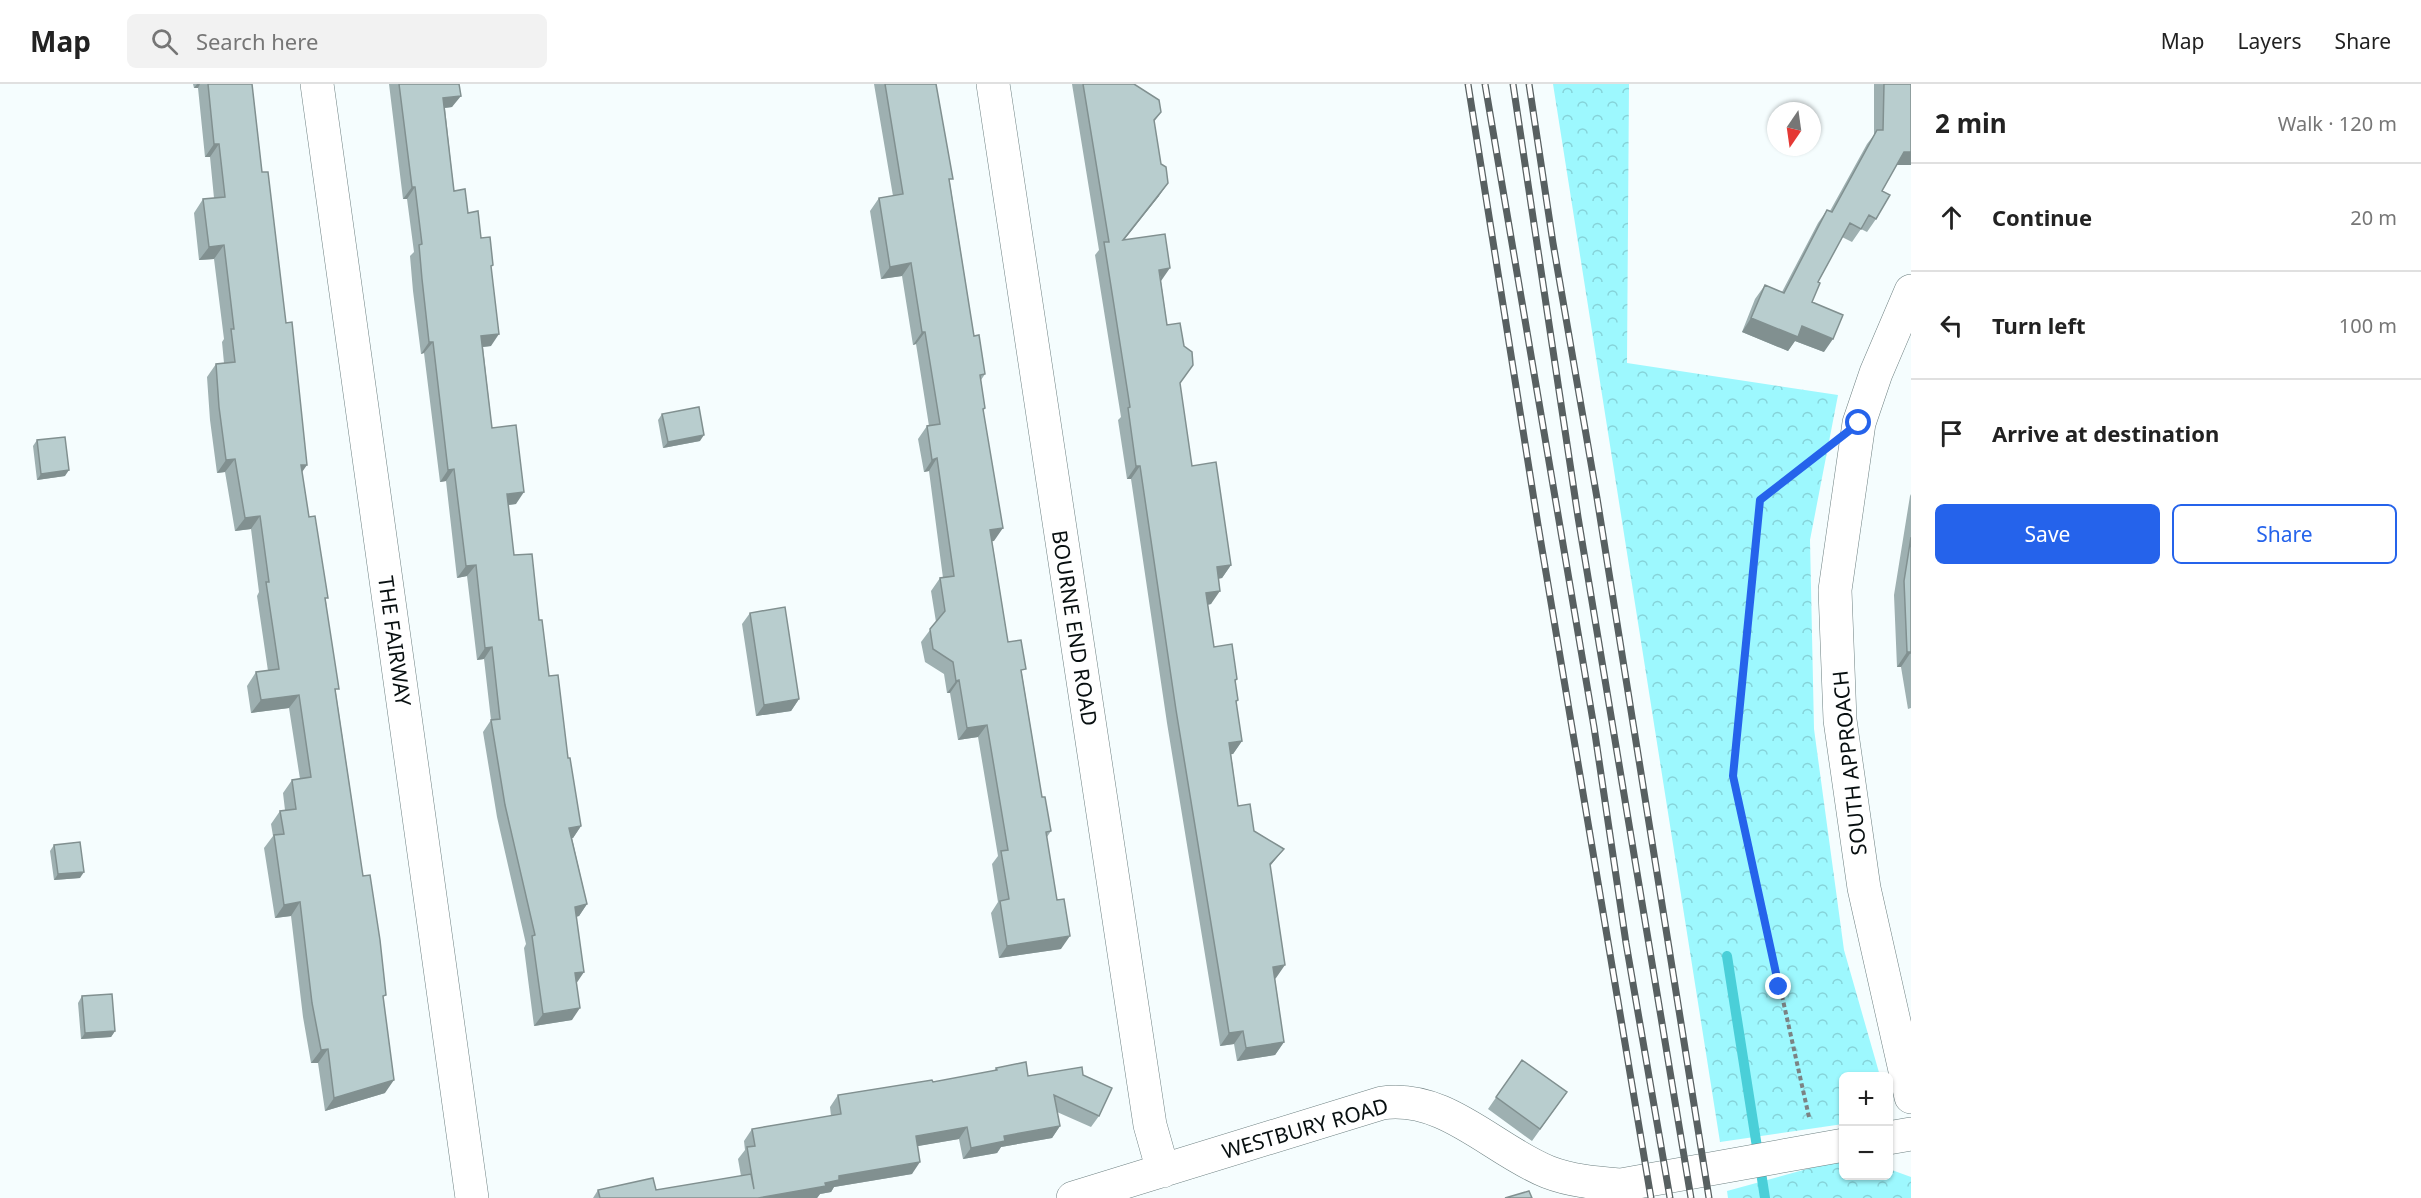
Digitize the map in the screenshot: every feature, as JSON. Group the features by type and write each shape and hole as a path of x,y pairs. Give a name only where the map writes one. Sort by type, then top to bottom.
{"street":[{"name":"THE FAIRWAY","path":"317,84 472,1198"},
{"name":"BOURNE END ROAD","path":"993,84 1150,1125 1163,1171"},
{"name":"SOUTH APPROACH","path":"1911,291 1876,373 1859,423 1835,590 1840,720 1864,888 1911,1097"},
{"name":"WESTBURY ROAD","path":"1073,1198 1382,1103 1401,1100 1423,1104 1443,1112 1548,1172 1577,1179 1621,1185 1830,1148"},
{"path":"1893,1137 1911,1134"}],"path":[{"path":"1830,1148 1733,776 1760,500 1859,423"}],"green space":[{"path":"1553,84 1629,84 1627,363 1838,395 1810,540 1814,729 1844,950 1879,1072 1839,1072 1839,1125 1720,1142"},
{"path":"1839,1160 1839,1180 1893,1180 1893,1170 1911,1177 1911,1198 1728,1198 1727,1191"}],"building":[{"path":"208,84 252,84 262,172 268,172 286,323 292,322 307,465 301,465 309,517 315,516 328,598 325,598 339,689 335,689 363,876 370,875 380,940 386,995 383,996 394,1080 334,1098 328,1049 321,1050 312,1003 300,902 284,905 274,835 284,834 280,811 296,809 292,780 311,777 299,695 261,700 256,672 279,669 266,582 269,582 260,516 245,518 235,459 226,460 219,407 216,364 235,362 231,329 234,329 224,245 209,247 203,199 225,197 219,144 214,144"},
{"path":"399,84 459,84 461,96 443,98 454,191 465,189 468,213 478,211 481,238 490,237 499,334 481,336 492,428 516,425 524,492 507,494 514,555 532,554 539,620 542,620 549,676 558,675 568,758 570,758 581,826 569,828 587,904 575,907 584,972 575,973 580,1008 543,1014 532,936 535,935 505,805 491,720 500,719 492,647 485,648 476,565 466,566 454,469 448,470 433,342 429,342 419,245 422,244 415,187 412,187"},
{"path":"885,84 936,84 953,179 949,179 974,336 979,335 985,374 980,375 985,408 983,409 1003,528 990,530 1008,642 1021,640 1026,669 1021,670 1042,797 1045,797 1051,831 1046,832 1057,900 1064,899 1070,936 1007,946 1000,901 1009,899 1001,851 1008,850 987,725 967,728 959,680 956,681 953,662 933,649 930,629 945,611 940,578 954,576 937,458 932,460 927,426 940,424 925,332 922,332 911,263 890,267 879,198 903,194"},
{"path":"1083,84 1134,84 1159,100 1161,112 1154,120 1161,164 1166,167 1168,183 1123,240 1165,234 1170,268 1159,270 1167,325 1180,323 1184,346 1192,352 1193,365 1180,383 1192,466 1216,462 1231,565 1217,567 1220,591 1206,593 1214,647 1232,644 1237,679 1235,680 1238,700 1236,701 1242,741 1229,743 1238,806 1250,804 1254,831 1284,849 1270,864 1285,965 1273,967 1284,1042 1246,1048 1243,1031 1229,1033 1176,710 1140,466 1136,466 1128,408 1130,407 1104,242 1109,242"},
{"path":"1884,84 1911,84 1911,152 1904,152 1882,191 1890,195 1876,219 1869,215 1861,229 1850,223 1818,282 1820,283 1812,302 1843,315 1833,339 1802,326 1798,337 1751,318 1765,285 1784,293 1827,210 1832,212 1877,130 1883,130"},
{"path":"699,407 704,435 668,442 662,414"},
{"path":"65,437 69,470 41,474 37,440"},
{"path":"1911,537 1911,652 1907,652 1904,581"},
{"path":"785,607 799,699 764,705 750,613"},
{"path":"80,842 84,872 58,874 54,845"},
{"path":"112,994 115,1031 85,1033 82,996"},
{"path":"1522,1060 1567,1092 1540,1129 1496,1097"},
{"path":"1026,1062 1028,1076 1082,1067 1083,1075 1112,1088 1099,1116 1054,1095 1060,1126 1004,1136 1005,1141 971,1148 967,1127 916,1136 920,1162 839,1176 839,1180 825,1183 826,1186 758,1198 600,1198 598,1190 653,1178 656,1190 751,1174 754,1189 747,1147 755,1146 752,1129 841,1114 838,1095 932,1080 933,1082"},
{"path":"1529,1191 1532,1198 1505,1198"}],"waterway":[{"path":"1727,956 1765,1198"}],"railway":[{"path":"1468,84 1538,525 1651,1198"},
{"path":"1485,84 1594,727 1626,943 1670,1198"},
{"path":"1513,84 1578,517 1691,1198"},
{"path":"1529,84 1709,1198"}],"route":[{"path":"1779,987 1733,776 1760,500 1859,423"}]}
